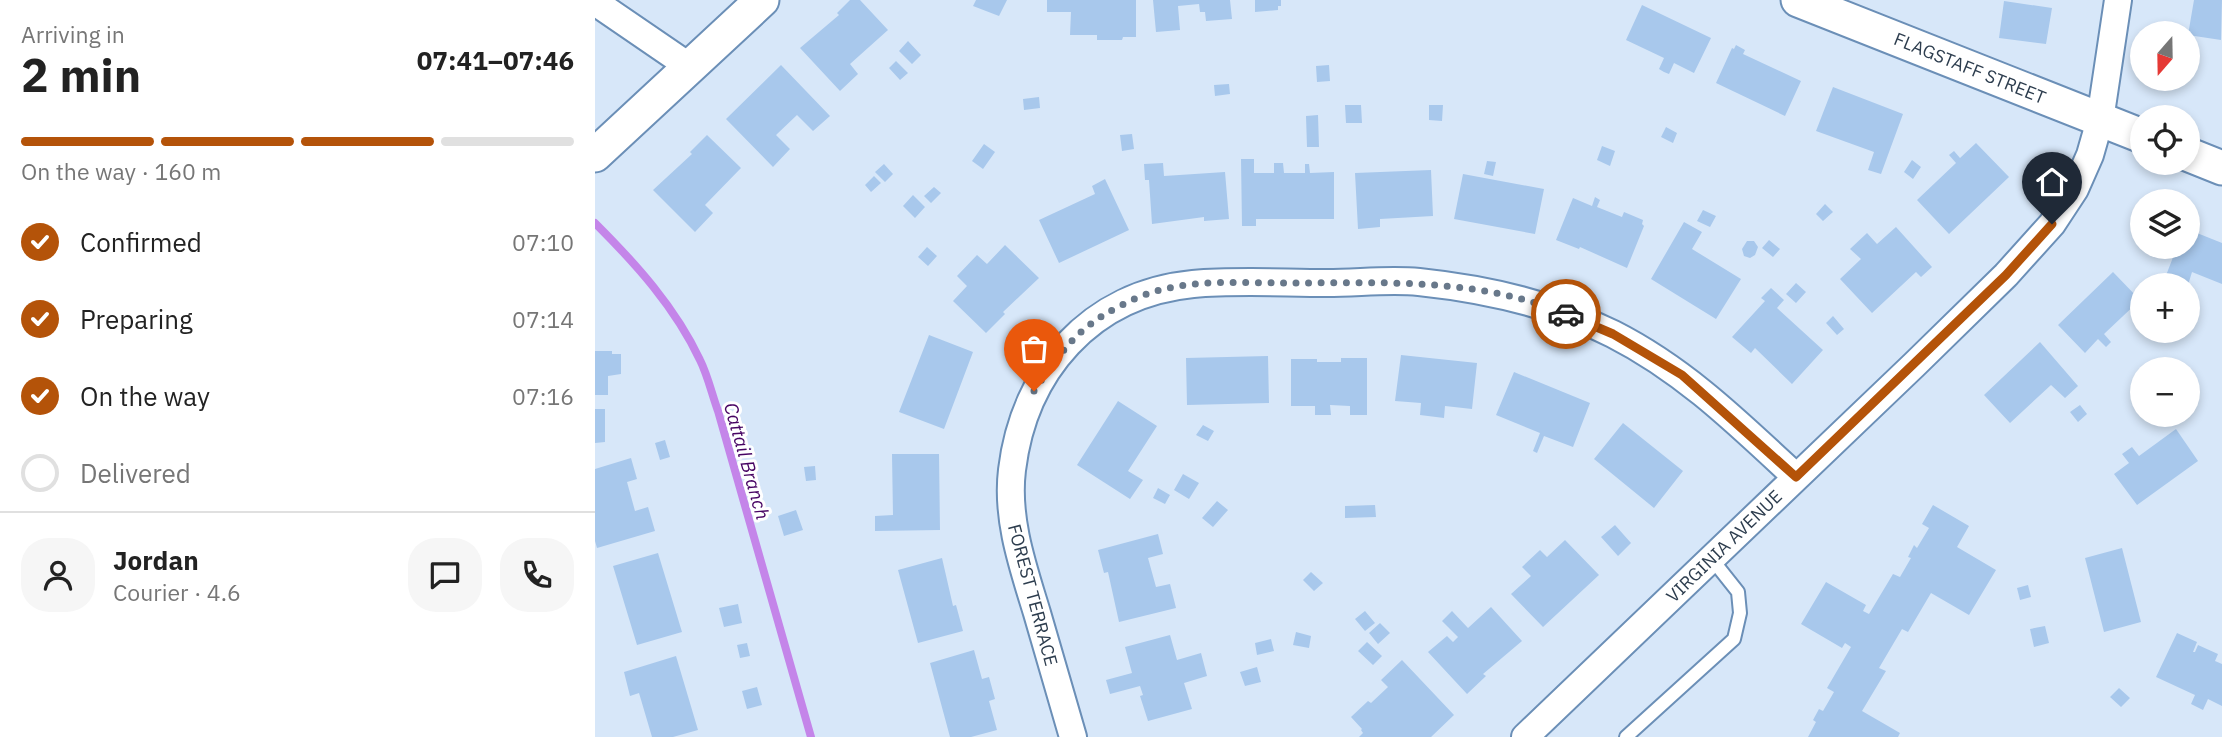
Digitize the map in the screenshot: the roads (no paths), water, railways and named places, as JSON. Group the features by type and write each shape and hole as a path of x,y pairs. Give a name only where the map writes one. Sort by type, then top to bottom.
{"street":[{"path":"595,155 762,0"},
{"name":"FLAGSTAFF STREET","path":"1798,0 2130,131"},
{"name":"VIRGINIA AVENUE","path":"1533,734 1711,558 2006,275 2052,224 2091,155 2100,120 2118,0"},
{"path":"595,2 690,67"},
{"path":"2200,159 2222,168"},
{"name":"FOREST TERRACE","path":"1073,737 1011,515 1012,471 1019,434 1034,391 1058,355 1077,333 1107,313 1142,296 1191,284 1416,282 1484,291 1550,307 1613,334 1682,375 1796,477"}],"lane":[{"path":"1626,737 1734,639 1740,613 1738,592 1711,558"}],"waterway":[{"name":"Cattail Branch","path":"595,223 640,270 667,304 703,366 811,737"}]}
